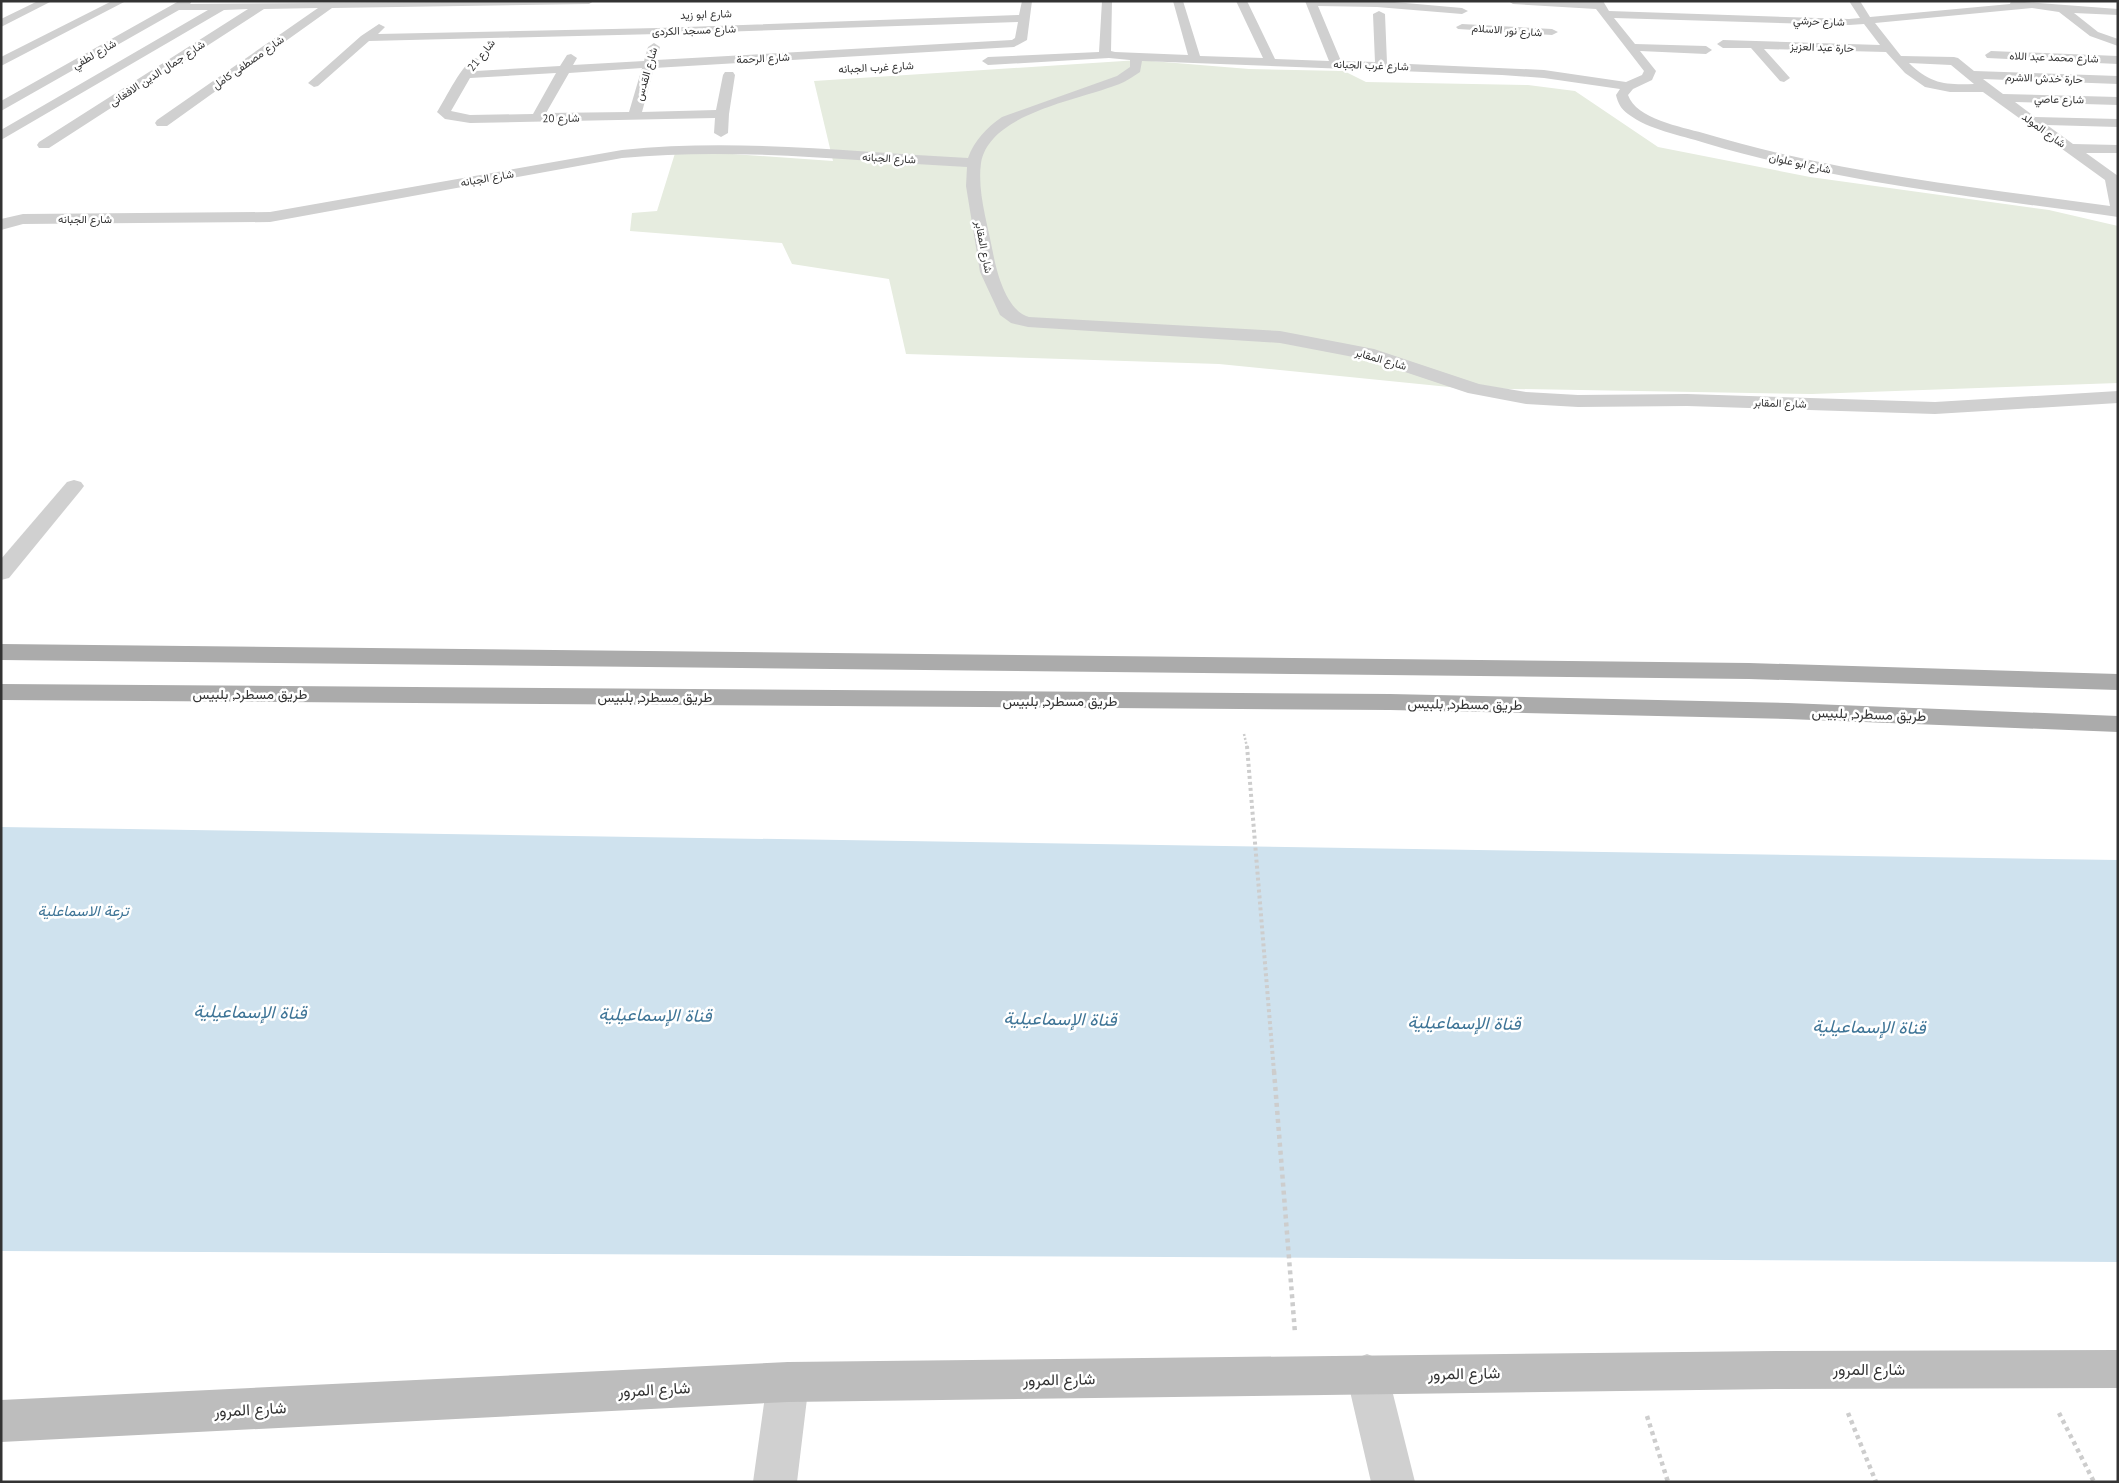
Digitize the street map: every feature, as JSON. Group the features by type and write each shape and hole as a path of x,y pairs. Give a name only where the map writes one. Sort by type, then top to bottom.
{"main road":[{"path":"1,652 1749,670 2118,682"},
{"name":"طريق مسطرد, بلبيس","path":"1,692 1400,703 1788,711 2118,724"},
{"name":"شارع المرور","path":"2,1423 788,1382 1633,1371 2118,1369"}],"street":[{"path":"1,14 46,1"},
{"path":"1,24 46,1"},
{"path":"1,62 121,1"},
{"path":"1107,1 1105,53 1111,56"},
{"path":"1178,1 1195,60"},
{"path":"1241,1 1271,63"},
{"name":"شارع حرشي","path":"1513,1 1770,20 1869,22 1906,16 2032,5"},
{"path":"1854,1 1894,54 1930,84 1948,87 1986,88"},
{"path":"2004,1 2062,9 2118,12"},
{"path":"1336,64 1310,2 1463,6"},
{"path":"314,83 408,3"},
{"path":"181,4 408,3 595,7 565,70 537,118"},
{"name":"شارع لطفي","path":"1,107 181,4"},
{"path":"1,136 226,4"},
{"name":"شارع جمال الدين الافغانى","path":"44,145 265,4"},
{"name":"شارع مصطفى كامل","path":"162,123 332,4"},
{"name":"شارع الرحمة","path":"466,75 649,64 830,39 1014,43 1021,40 1024,4"},
{"path":"1937,5 1984,9"},
{"path":"970,6 974,20"},
{"name":"شارع نور الاسلام","path":"1463,6 1462,31 1552,32"},
{"path":"1601,7 1650,71 1648,77 1628,86"},
{"path":"1759,7 1770,20"},
{"path":"884,9 885,23"},
{"path":"2062,9 2094,34 2118,43"},
{"path":"1379,14 1381,65"},
{"name":"شارع مسجد الكردى","path":"365,38 658,31 830,39 885,23 1023,18"},
{"path":"945,21 952,35"},
{"path":"2079,21 2118,24"},
{"name":"شارع القدس","path":"634,116 649,80 649,64 658,31"},
{"path":"1515,43 1514,36 1522,36 1521,31"},
{"name":"شارع 21","path":"466,75 497,35"},
{"path":"1756,43 1784,78"},
{"name":"حارة عبد العزيز","path":"1723,44 1756,43 1894,54 1954,61"},
{"path":"1631,47 1706,50"},
{"name":"شارع محمد عبد اللاه","path":"1991,55 2118,60"},
{"name":"شارع غرب الجبانه","path":"976,62 1111,56 1271,63 1460,65 1628,86"},
{"name":"شارع المقابر","path":"1135,57 1136,68 1121,80 1025,112 994,129 985,138 974,163 973,186 988,272 1006,311 1017,319 1028,322 1280,337 1374,355 1475,389 1526,398 1578,401 1687,400 1935,408 2118,397"},
{"path":"2103,59 2118,68"},
{"name":"شارع المولد","path":"1954,61 1986,88 2069,148 2115,178 2115,196 2118,207"},
{"name":"شارع 20","path":"466,75 444,112 450,116 470,119 722,114"},
{"path":"721,149 722,114 729,75"},
{"name":"حارة خدش الاشرم","path":"1971,75 2118,80"},
{"name":"شارع ابو علوان","path":"1628,86 1622,95 1626,105 1641,116 1664,126 1719,144 1859,175 2118,212"},
{"name":"شارع عاصي","path":"2000,98 2118,101"},
{"path":"2032,121 2118,123"},
{"path":"2069,148 2118,149"},
{"name":"شارع الجبانه","path":"1,225 12,220 23,219 270,217 622,154 672,150 721,149 974,163"},
{"path":"1367,1374 1392,1482"},
{"path":"775,1482 788,1382"}],"lane":[{"path":"1,573 74,486"}],"path":[{"path":"1248,753 1298,1376"},
{"path":"2036,1369 2094,1482"},
{"path":"1831,1370 1876,1482"},
{"path":"1633,1371 1668,1482"}],"shaded area":[{"path":"1139,60 1249,69 1344,71 1366,82 1528,85 1575,91 1658,147 1810,177 2049,210 2118,226 2118,383 1812,394 1459,388 1219,364 906,354 889,279 792,264 782,243 630,231 632,213 657,211 676,150 833,161 814,81"}],"water":[{"path":"1,827 2118,860 2118,1262 1,1251"}],"water label":[{"name":"ترعة الاسماعلية","path":"83,911"},
{"name":"قناة الإسماعيلية","path":"250,1012"},
{"name":"قناة الإسماعيلية","path":"655,1015"},
{"name":"قناة الإسماعيلية","path":"1060,1019"},
{"name":"قناة الإسماعيلية","path":"1464,1023"},
{"name":"قناة الإسماعيلية","path":"1869,1027"}]}
